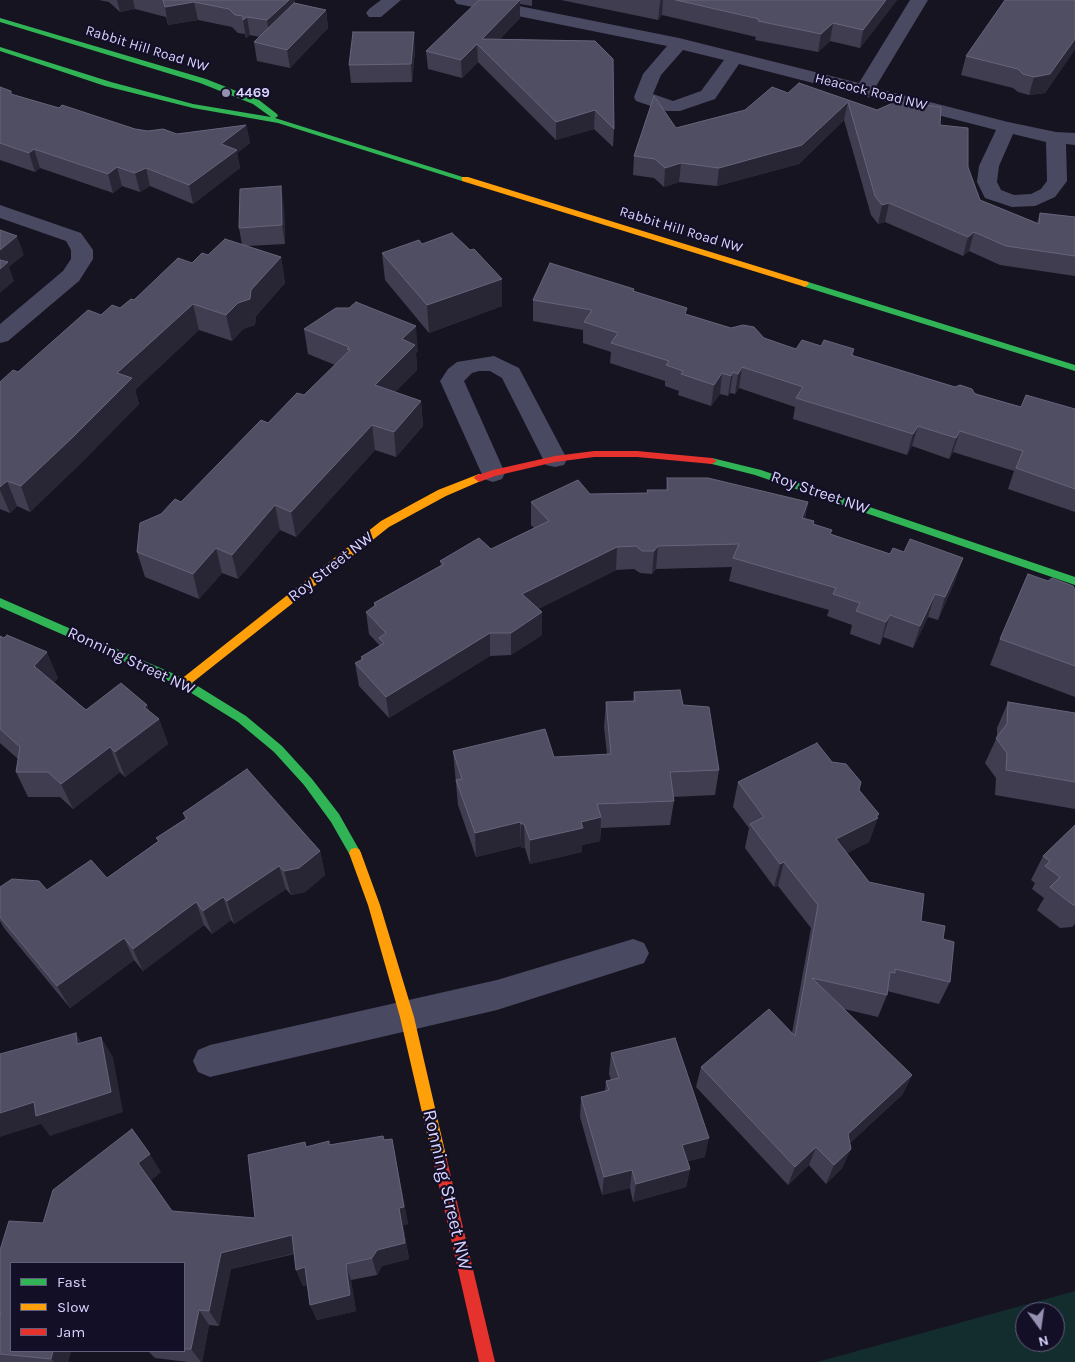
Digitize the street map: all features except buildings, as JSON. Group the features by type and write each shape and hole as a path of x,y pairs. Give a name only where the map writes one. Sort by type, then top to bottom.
{"street":[{"path":"374,13 392,0"},
{"name":"Heacock Road NW","path":"464,0 679,43 1007,127 1069,139 1057,181 1048,193 1034,200 1012,202 992,194 987,182 989,166 1007,127"},
{"path":"864,91 919,0"},
{"name":"Rabbit Hill Road NW","path":"0,20 203,81 256,102 279,120"},
{"path":"679,43 652,74 643,97 673,107 708,95 735,57"},
{"name":"Rabbit Hill Road NW","path":"0,49 108,84 193,106 235,115 279,120 1075,368"},
{"path":"0,211 74,236 82,250 82,259 71,276 0,336"},
{"path":"493,473 452,381 456,374 466,368 479,364 494,363 511,373 555,459"},
{"name":"Roy Street NW","path":"184,682 385,524 442,493 493,473 555,459 594,454 637,454 720,462 765,474 1075,581"},
{"name":"Ronning Street NW","path":"0,602 184,682 242,719 278,750 308,782 335,818 355,852 374,905 407,1017 487,1362"},
{"path":"210,1061 407,1017 497,994 633,953"}],"green space":[{"path":"1075,1291 1075,1362 817,1362 1015,1308 1015,1352 1065,1352 1065,1302 1035,1302"}],"traffic: fast":[{"path":"0,20 203,81 256,102 274,116"},
{"path":"0,49 108,84 193,106 279,121 465,179"},
{"path":"805,284 1075,368"},
{"path":"712,461 757,472 1075,581"},
{"path":"0,602 184,683 242,719 278,749 308,782 335,818 355,853"}],"traffic: slow":[{"path":"465,179 805,284"},
{"path":"184,683 385,524 442,493 479,478"},
{"path":"355,853 374,905 407,1017 440,1160"}],"traffic: jam":[{"path":"479,478 555,459 594,454 637,454 712,461"},
{"path":"440,1160 487,1362"}],"place":[{"name":"4469","path":"226,93"}]}
